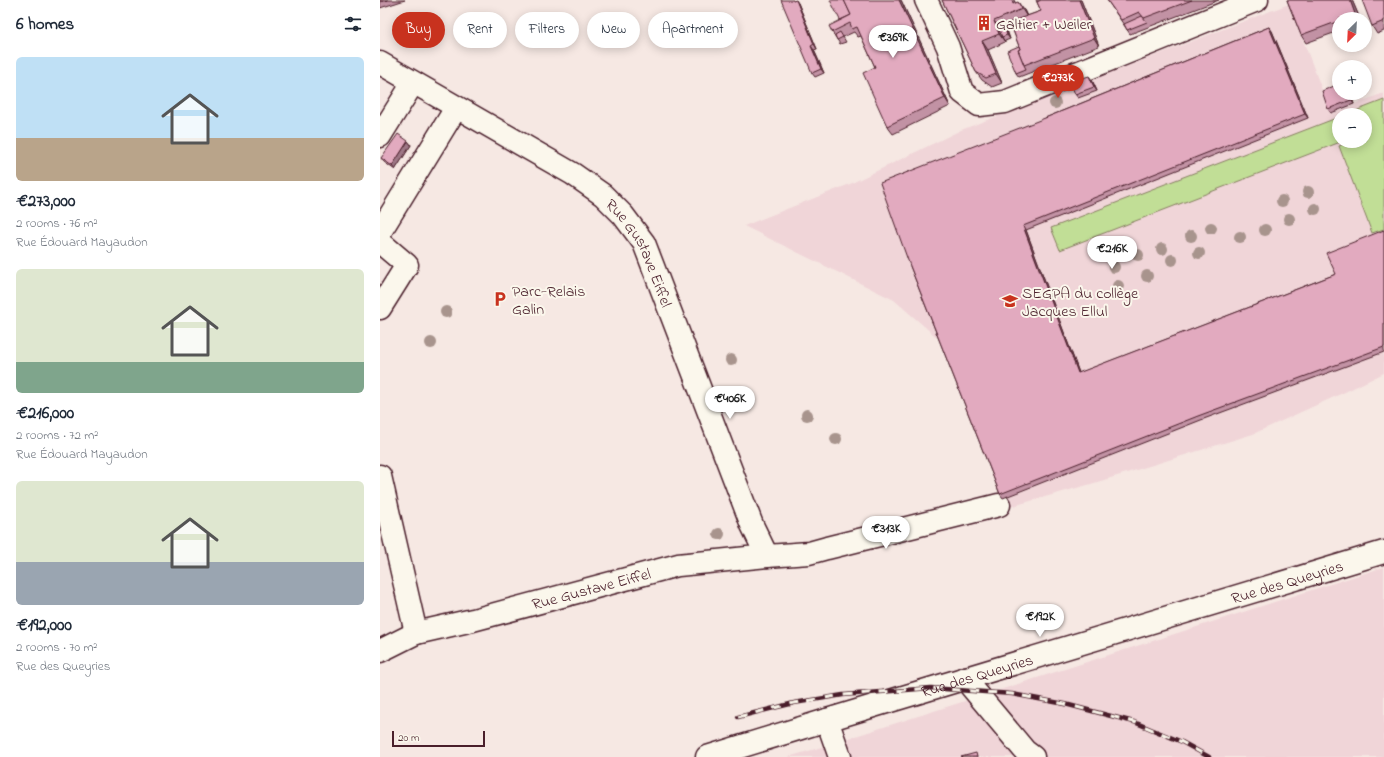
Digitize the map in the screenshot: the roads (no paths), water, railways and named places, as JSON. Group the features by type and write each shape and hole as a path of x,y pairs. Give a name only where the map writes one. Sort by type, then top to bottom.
{"street":[{"path":"926,0 948,47 962,92 979,105 1005,102 1257,0"},
{"name":"Rue Gustave Eiffel","path":"380,63 573,174 603,195 623,215 644,244 752,525 767,556"},
{"path":"380,136 413,82"},
{"path":"380,232 456,108"},
{"path":"380,242 407,264 380,308"},
{"path":"380,476 416,633"},
{"name":"Rue Gustave Eiffel","path":"380,651 416,633 473,620 678,565 809,553 999,505"},
{"name":"Rue des Queyries","path":"707,757 1384,552"},
{"path":"964,678 1020,745 1033,757"},
{"path":"827,720 840,757"}],"railway":[{"path":"738,717 794,703 843,695 931,688 1012,694 1065,704 1134,722 1182,742 1209,757"}],"place":[{"name":"Galtier + Weiler","path":"984,23"},
{"name":"Parc-Relais Galin","path":"500,299"},
{"name":"SEGPA du collège Jacques Ellul","path":"1010,301"}]}
